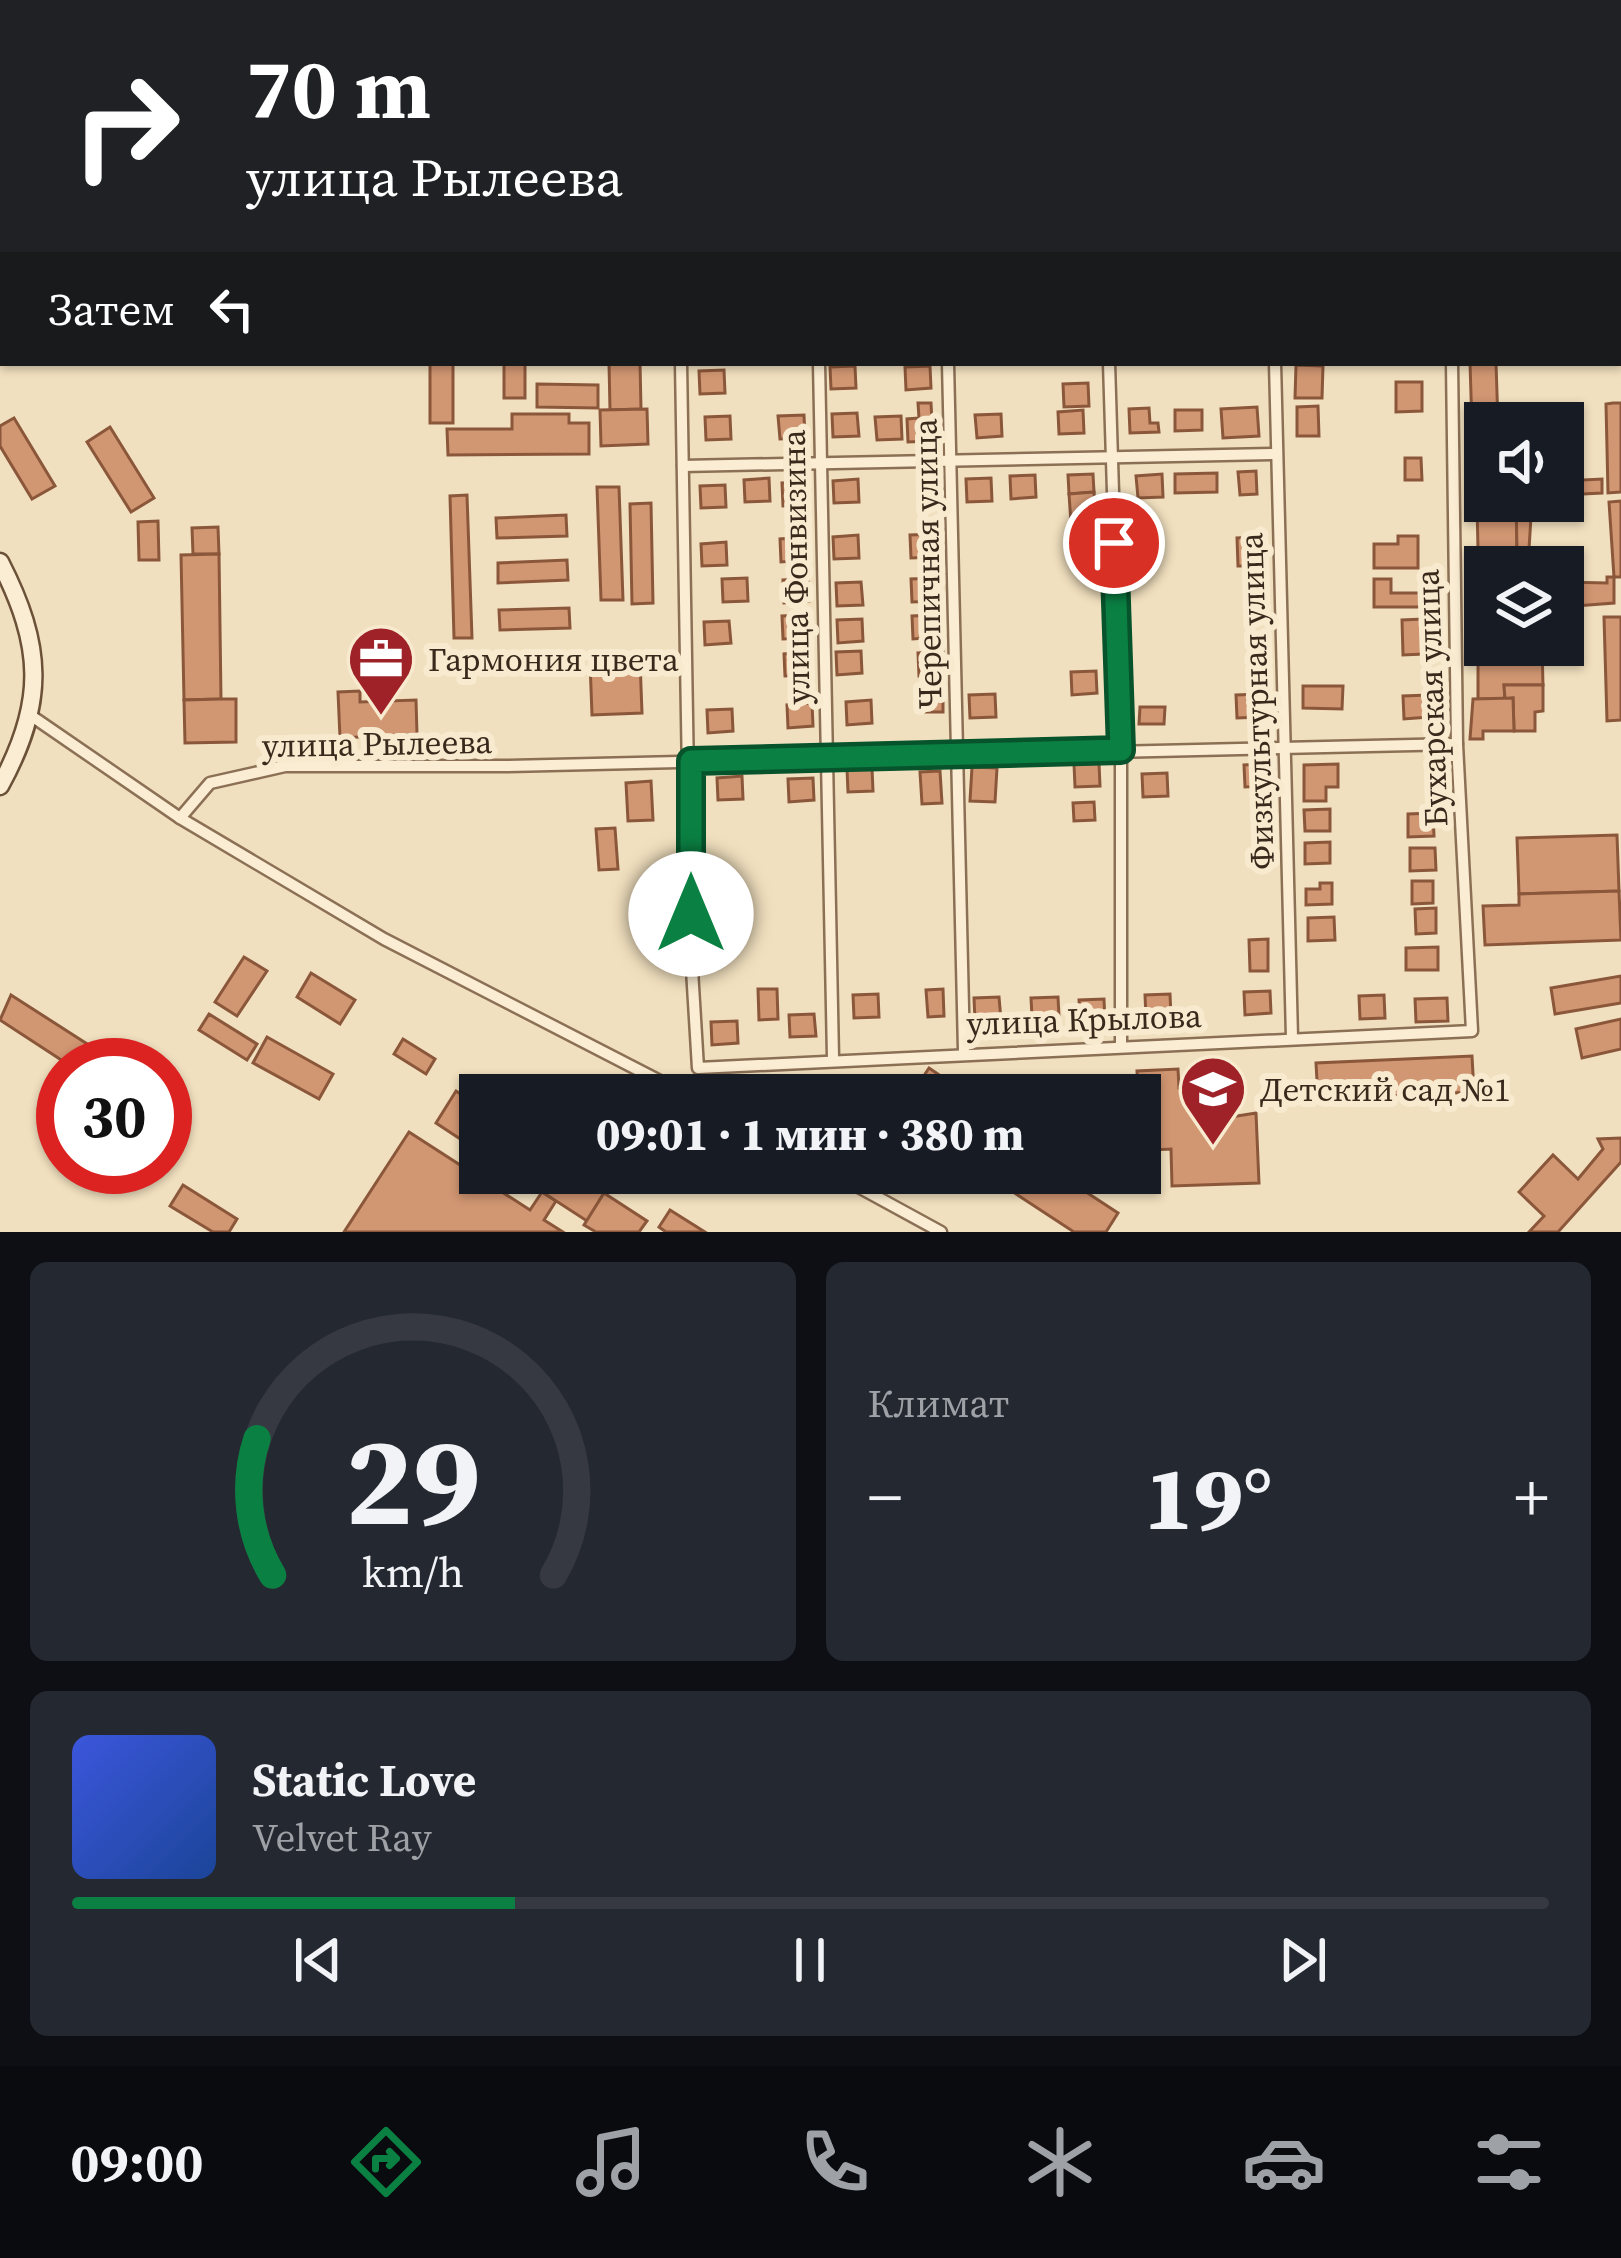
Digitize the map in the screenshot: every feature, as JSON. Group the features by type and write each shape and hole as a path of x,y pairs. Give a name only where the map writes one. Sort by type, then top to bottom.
{"street":[{"path":"681,366 691,761"},
{"name":"улица Фонвизина","path":"819,366 833,1058"},
{"name":"Черепичная улица","path":"949,366 964,1051"},
{"path":"1109,366 1121,750 1121,1044"},
{"name":"Физкультурная улица","path":"1275,366 1292,1038"},
{"name":"Бухарская улица","path":"1452,366 1457,744 1472,1030"},
{"path":"683,466 952,458 1111,461 1276,454"},
{"path":"0,562 22,606 34,681 32,717 0,786"},
{"path":"32,717 180,818 404,950 646,1074"},
{"name":"улица Рылеева","path":"180,818 210,783 285,766 1457,744"},
{"name":"улица Крылова","path":"691,761 691,953 698,1068 964,1051 1472,1030"},
{"path":"871,1194 941,1232"}],"building":[{"path":"430,366 453,366 453,423 430,423"},
{"path":"504,366 525,366 525,398 504,398"},
{"path":"609,366 640,366 641,409 610,410"},
{"path":"855,366 856,388 831,389 830,367"},
{"path":"930,366 931,388 906,390 905,367"},
{"path":"1296,366 1323,366 1322,398 1295,398"},
{"path":"1470,366 1496,366 1497,402 1471,402"},
{"path":"724,370 725,393 700,394 699,371"},
{"path":"1396,382 1422,382 1422,411 1396,412"},
{"path":"1088,383 1089,406 1064,407 1063,384"},
{"path":"537,384 598,385 598,408 537,407"},
{"path":"918,403 931,403 933,441 908,442 907,419 919,418"},
{"path":"1621,403 1621,492 1608,493 1606,404"},
{"path":"1318,406 1319,436 1297,436 1297,407"},
{"path":"1257,407 1259,436 1223,438 1221,409"},
{"path":"1149,408 1150,423 1158,423 1159,432 1130,433 1129,409"},
{"path":"647,409 648,444 601,446 600,410"},
{"path":"1083,410 1084,433 1059,434 1058,412"},
{"path":"1175,410 1202,410 1202,430 1175,431"},
{"path":"857,413 859,436 833,437 832,414"},
{"path":"512,414 569,414 569,423 589,423 589,454 448,455 447,429 512,429"},
{"path":"1001,414 1002,436 977,438 975,415"},
{"path":"804,415 805,438 780,439 778,416"},
{"path":"730,416 731,439 706,440 705,417"},
{"path":"901,416 902,439 877,440 875,417"},
{"path":"14,418 55,486 32,499 0,446 0,426"},
{"path":"110,427 154,498 131,512 87,442"},
{"path":"1405,458 1421,458 1422,480 1405,480"},
{"path":"1256,471 1257,494 1240,495 1238,472"},
{"path":"1217,473 1217,492 1175,493 1175,474"},
{"path":"1093,474 1094,492 1069,494 1068,475"},
{"path":"1162,474 1163,497 1138,498 1136,476"},
{"path":"1035,475 1036,497 1011,499 1010,476"},
{"path":"936,476 937,499 919,500 918,477"},
{"path":"769,478 770,501 745,502 744,480"},
{"path":"991,478 992,501 967,502 966,479"},
{"path":"858,479 859,502 834,503 833,481"},
{"path":"1602,479 1602,493 1584,494 1584,480"},
{"path":"808,482 809,505 783,506 782,483"},
{"path":"725,485 726,507 701,508 700,486"},
{"path":"597,487 619,487 623,600 601,600"},
{"path":"1094,492 1096,522 1071,523 1069,494"},
{"path":"467,495 472,638 454,638 450,496"},
{"path":"1621,501 1621,577 1614,577 1609,502"},
{"path":"651,503 653,603 632,604 630,504"},
{"path":"566,515 567,536 497,538 496,518"},
{"path":"158,521 159,560 139,560 138,522"},
{"path":"1477,522 1516,522 1517,546 1478,546"},
{"path":"1516,522 1531,522 1529,546 1517,546"},
{"path":"218,527 219,554 193,554 192,528"},
{"path":"936,534 937,557 911,558 910,535"},
{"path":"858,535 859,558 834,559 833,537"},
{"path":"1398,536 1418,536 1418,568 1374,568 1374,544 1398,544"},
{"path":"805,537 806,560 781,562 780,539"},
{"path":"1256,537 1256,566 1238,566 1237,538"},
{"path":"726,542 727,565 702,566 701,544"},
{"path":"219,554 221,699 184,700 181,555"},
{"path":"567,560 568,580 498,583 498,563"},
{"path":"1607,577 1614,577 1614,603 1584,605 1584,582 1607,583"},
{"path":"747,578 748,601 723,602 722,579"},
{"path":"936,578 937,601 912,602 911,579"},
{"path":"808,579 809,601 784,603 783,580"},
{"path":"1374,579 1391,579 1391,593 1420,593 1420,607 1374,607"},
{"path":"861,582 863,605 837,606 836,583"},
{"path":"569,608 570,628 500,630 499,610"},
{"path":"808,615 809,638 783,639 782,616"},
{"path":"937,615 939,637 913,639 912,616"},
{"path":"1604,617 1621,617 1621,720 1607,721"},
{"path":"862,619 863,641 838,643 837,620"},
{"path":"1423,619 1424,654 1403,655 1402,620"},
{"path":"729,621 731,643 705,645 704,622"},
{"path":"861,651 862,673 837,675 836,652"},
{"path":"809,652 811,675 785,676 784,654"},
{"path":"943,652 944,675 919,676 918,653"},
{"path":"640,660 642,713 592,715 590,662"},
{"path":"1478,666 1543,666 1543,685 1504,685 1505,699 1478,699"},
{"path":"1096,671 1097,693 1072,695 1071,672"},
{"path":"1504,685 1543,685 1543,711 1535,712 1535,731 1514,731 1513,698 1505,699"},
{"path":"1303,686 1343,686 1342,709 1303,708"},
{"path":"922,687 943,687 943,712 922,712"},
{"path":"360,691 360,702 416,700 417,734 340,738 338,692"},
{"path":"995,694 996,717 970,718 969,695"},
{"path":"1262,694 1263,717 1237,718 1236,695"},
{"path":"1428,695 1429,717 1404,719 1403,696"},
{"path":"1513,698 1514,731 1483,731 1483,739 1470,739 1473,699"},
{"path":"236,699 236,742 185,743 184,700"},
{"path":"871,700 872,723 847,725 846,702"},
{"path":"812,703 813,726 788,728 787,705"},
{"path":"1140,707 1165,707 1164,724 1139,724"},
{"path":"732,709 733,731 708,733 707,710"},
{"path":"1099,763 1100,786 1075,787 1074,764"},
{"path":"1264,764 1265,786 1245,787 1244,765"},
{"path":"1338,764 1338,787 1326,787 1326,801 1304,801 1304,765"},
{"path":"972,767 997,768 995,802 970,801"},
{"path":"872,768 873,791 848,792 847,769"},
{"path":"940,771 942,803 922,804 920,772"},
{"path":"1167,773 1168,796 1143,797 1142,774"},
{"path":"742,776 743,799 718,800 717,778"},
{"path":"813,778 814,800 789,802 788,779"},
{"path":"651,781 653,820 628,821 626,783"},
{"path":"1094,802 1095,820 1074,821 1073,803"},
{"path":"1330,809 1330,831 1305,831 1304,810"},
{"path":"1433,813 1434,836 1408,837 1408,814"},
{"path":"615,828 618,869 599,870 596,829"},
{"path":"1617,835 1619,891 1519,894 1517,838"},
{"path":"1330,842 1330,863 1305,864 1305,843"},
{"path":"1410,848 1435,848 1436,870 1410,871"},
{"path":"1412,881 1433,881 1433,903 1412,904"},
{"path":"643,883 662,883 662,907 644,908"},
{"path":"1320,883 1332,883 1332,904 1306,905 1306,889 1320,889"},
{"path":"1619,891 1621,940 1485,945 1483,906 1519,905 1519,894"},
{"path":"1436,908 1436,933 1416,934 1415,909"},
{"path":"1334,917 1335,940 1308,941 1308,918"},
{"path":"1268,939 1268,971 1250,971 1249,940"},
{"path":"1438,947 1438,970 1406,970 1406,948"},
{"path":"244,957 267,971 237,1016 215,1002"},
{"path":"311,973 355,1000 340,1024 297,997"},
{"path":"1621,976 1621,1003 1555,1014 1551,988"},
{"path":"758,989 777,989 778,1019 759,1020"},
{"path":"943,989 944,1016 928,1017 926,990"},
{"path":"1270,991 1271,1013 1245,1015 1244,992"},
{"path":"878,994 879,1017 854,1018 853,995"},
{"path":"1170,994 1171,1016 1146,1018 1145,995"},
{"path":"11,995 78,1038 36,1038 36,1043 0,1020"},
{"path":"1384,995 1385,1018 1360,1019 1359,996"},
{"path":"999,997 1001,1020 975,1021 974,998"},
{"path":"1058,997 1059,1016 1032,1017 1031,998"},
{"path":"1447,998 1448,1021 1416,1022 1415,999"},
{"path":"1104,999 1105,1022 1080,1023 1079,1000"},
{"path":"209,1014 257,1044 247,1060 199,1030"},
{"path":"814,1014 816,1036 790,1037 789,1015"},
{"path":"1621,1019 1621,1049 1582,1058 1576,1029"},
{"path":"737,1021 738,1043 712,1045 711,1022"},
{"path":"267,1037 333,1074 319,1099 253,1063"},
{"path":"403,1039 435,1059 426,1074 394,1054"},
{"path":"1472,1056 1474,1092 1318,1099 1316,1063"},
{"path":"1178,1069 1179,1088 1197,1087 1199,1122 1256,1113 1259,1183 1172,1186 1171,1149 1161,1150 1161,1074 1137,1071"},
{"path":"456,1091 459,1093 459,1138 436,1123"},
{"path":"409,1132 459,1164 459,1194 505,1194 530,1210 545,1194 556,1201 544,1220 563,1232 344,1232"},
{"path":"1621,1138 1621,1162 1558,1232 1529,1232 1544,1216 1519,1192 1553,1155 1578,1179 1603,1149 1598,1139"},
{"path":"192,1191 237,1219 229,1232 213,1232 170,1206 177,1194"},
{"path":"545,1194 603,1194 587,1221"},
{"path":"603,1194 647,1221 639,1232 596,1232 584,1225"},
{"path":"1016,1194 1089,1194 1118,1213 1106,1232 1074,1232"},
{"path":"670,1210 705,1232 666,1232 659,1227"}],"place":[{"name":"Гармония цвета","path":"381,718"},
{"name":"Детский сад №1","path":"1213,1148"}],"route":[{"path":"691,914 691,761 1121,750 1114,543"}]}
